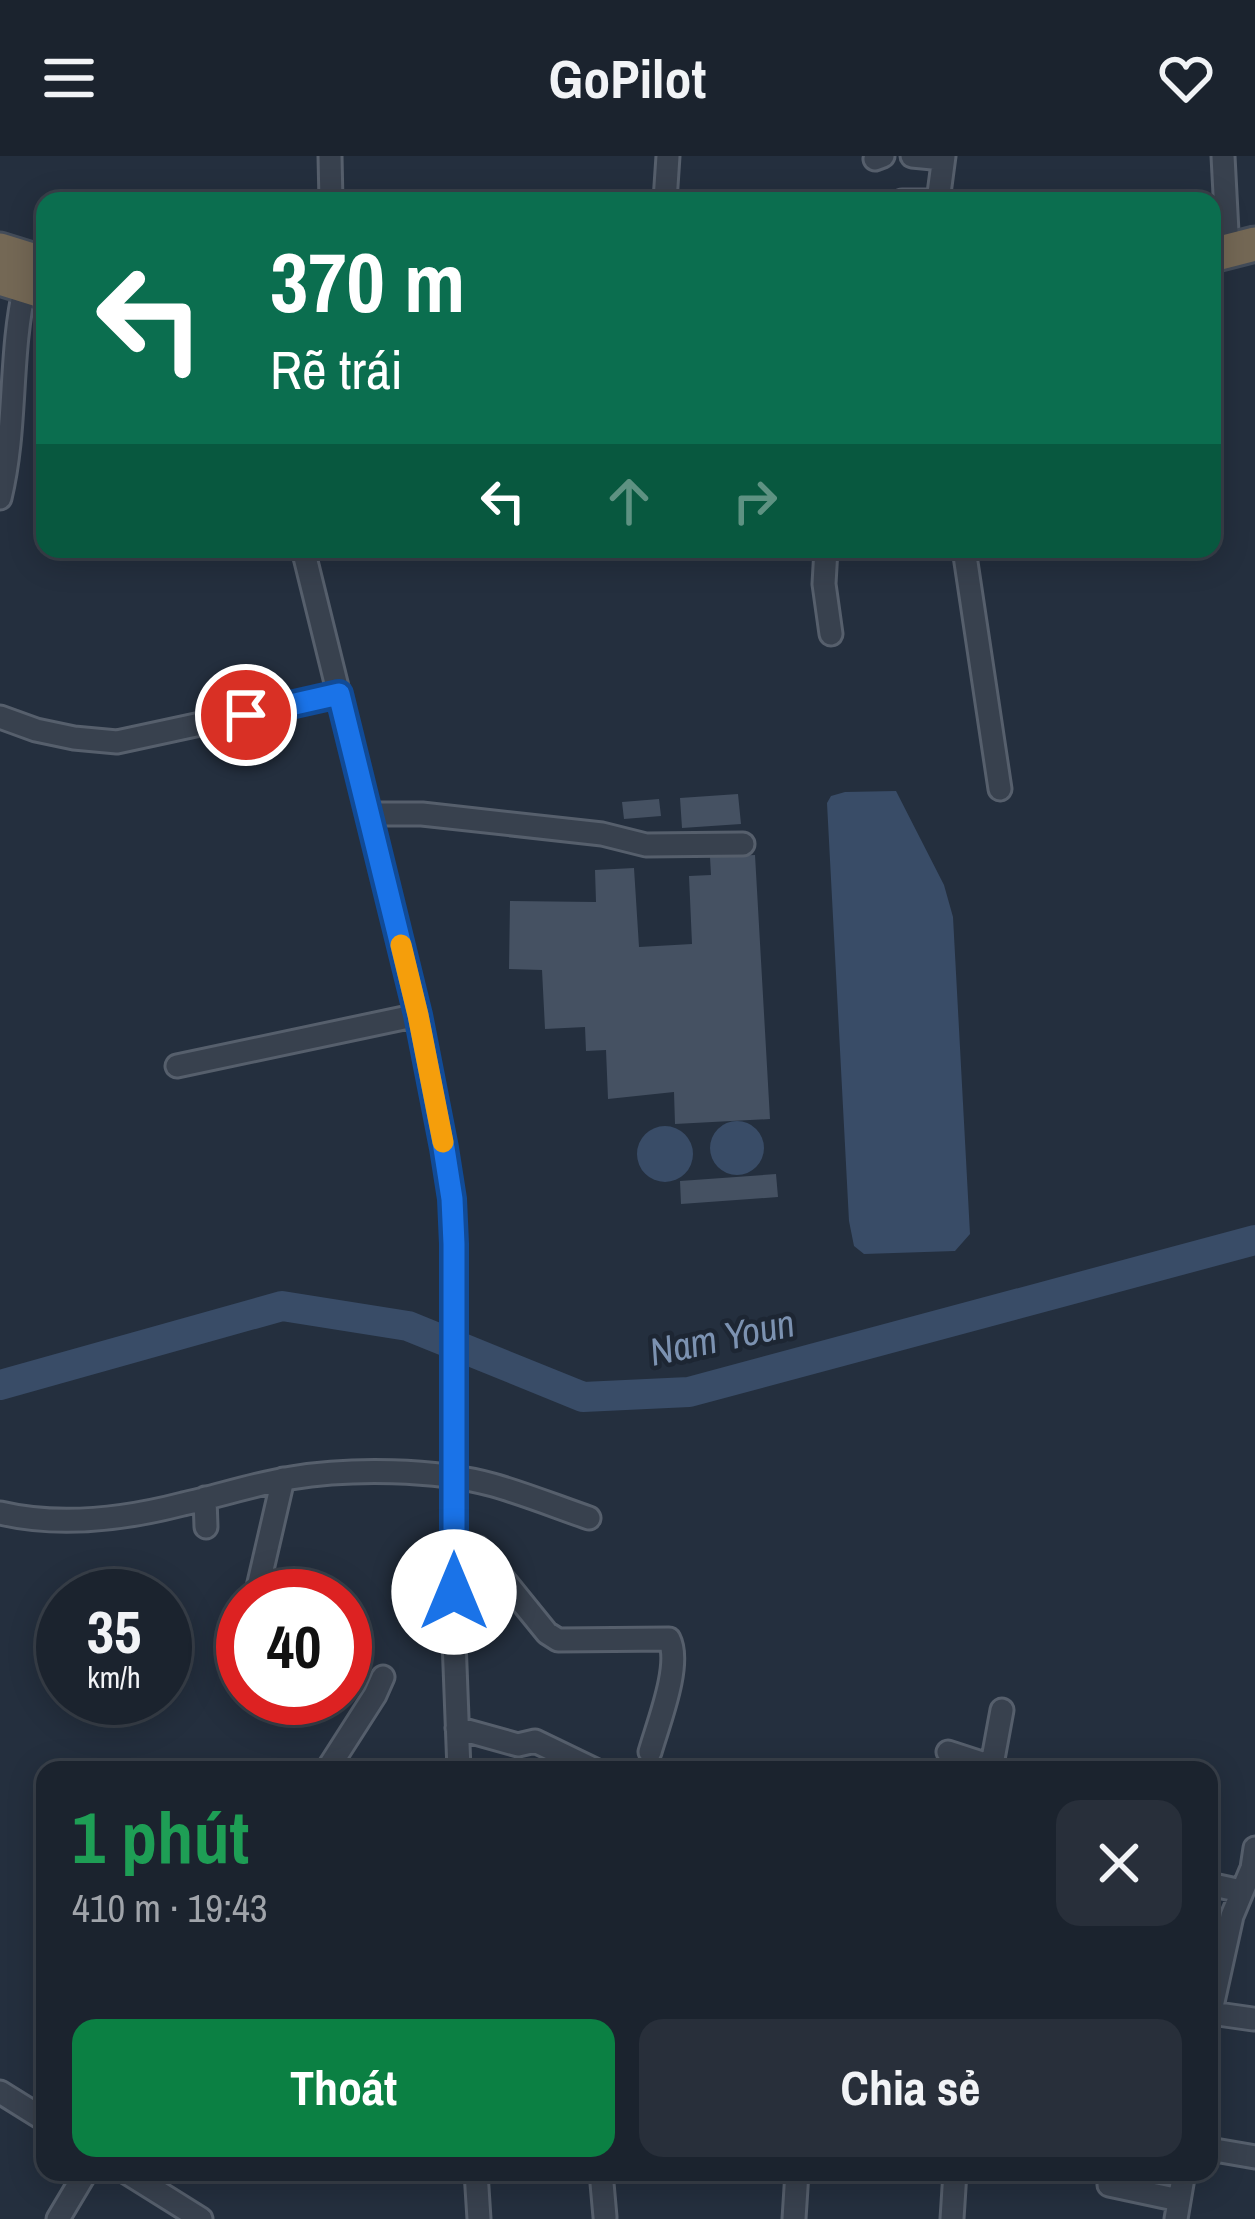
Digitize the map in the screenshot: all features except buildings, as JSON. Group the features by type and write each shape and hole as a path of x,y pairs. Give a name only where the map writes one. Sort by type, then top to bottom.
{"highway":[{"path":"0,250 29,280"}],"street":[{"path":"330,156 331,192"},
{"path":"665,192 668,156"},
{"path":"912,156 944,158 938,192"},
{"path":"1222,156 1232,250"},
{"path":"0,498 12,423 17,341 29,280"},
{"path":"305,558 418,1015 452,1199 459,1761"},
{"path":"825,558 831,634"},
{"path":"965,558 1000,789"},
{"path":"0,718 74,738 117,742 339,694"},
{"path":"369,814 422,814 602,834 646,845 742,844"},
{"path":"177,1066 418,1015"},
{"path":"0,1513 27,1520 91,1520 178,1506 283,1479 453,1469 589,1518"},
{"path":"262,1569 283,1479"},
{"path":"206,1498 206,1527"},
{"path":"454,1545 478,1548 547,1633 558,1640 659,1637 672,1642 669,1684 650,1752"},
{"path":"333,1761 383,1677"},
{"path":"992,1761 1002,1710"},
{"path":"458,1728 518,1744 535,1742 576,1761"},
{"path":"947,1752 972,1761"},
{"path":"1218,1980 1232,1916 1254,1862"},
{"path":"1218,1886 1241,1892"},
{"path":"1218,2017 1253,2019"},
{"path":"0,2092 36,2114"},
{"path":"1218,2151 1255,2157"},
{"path":"58,2219 81,2181"},
{"path":"140,2181 201,2219"},
{"path":"477,2181 479,2219"},
{"path":"602,2181 604,2217"},
{"path":"794,2219 796,2181"},
{"path":"952,2219 954,2181"},
{"path":"1109,2185 1178,2210"}],"water":[{"path":"896,791 944,885 953,917 970,1234 955,1251 864,1254 854,1246 849,1221 827,803 831,796 845,792"},
{"path":"737,1121 756,1129 764,1148 756,1167 737,1175 718,1167 710,1148 718,1129"},
{"path":"665,1126 685,1134 693,1154 685,1174 665,1182 645,1174 637,1154 645,1134"}],"waterway":[{"name":"Nam Youn","path":"0,1385 282,1306 408,1326 583,1397 689,1392 1255,1240"}],"slow traffic":[{"path":"401,945 443,1142"}],"route":[{"path":"246,715 339,694 418,1015 452,1199 454,1592"}]}
